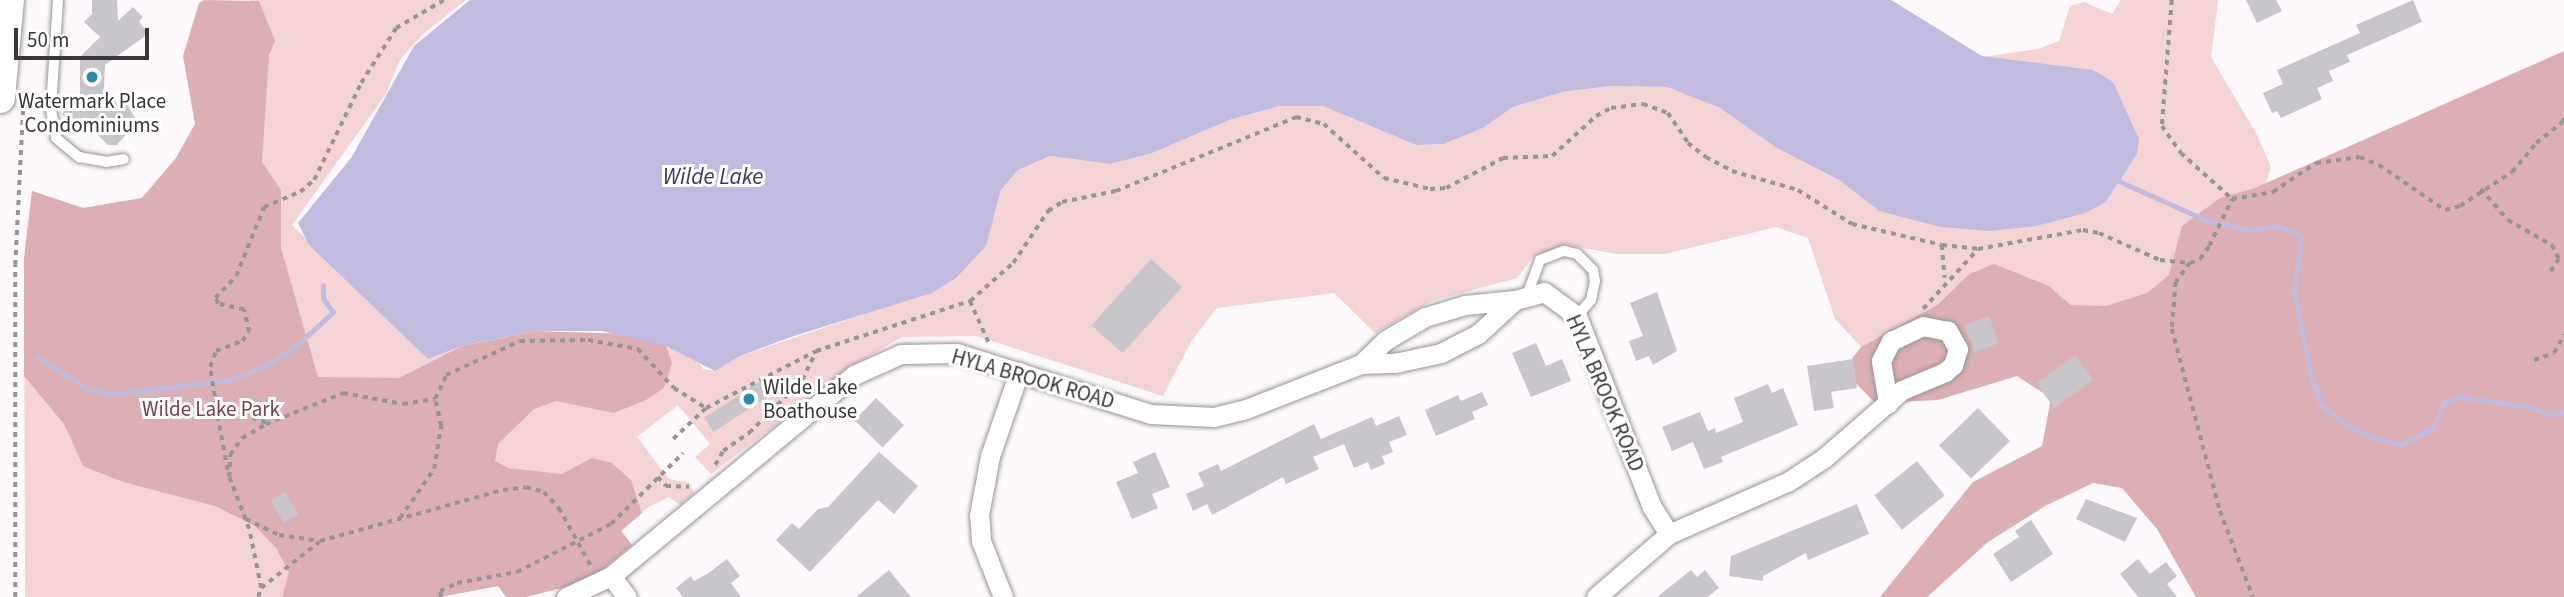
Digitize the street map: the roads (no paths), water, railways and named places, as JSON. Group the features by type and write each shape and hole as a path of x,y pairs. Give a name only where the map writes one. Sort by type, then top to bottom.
{"main road":[{"path":"9,0 12,99"}],"street":[{"name":"HYLA BROOK ROAD","path":"1361,364 1386,340 1424,317 1465,305 1544,292 1577,316 1652,506 1669,534"},
{"name":"HYLA BROOK ROAD","path":"566,597 605,579 853,375 901,354 957,353 1151,414 1198,417 1246,409 1361,364 1395,363 1441,354 1478,334 1522,296"},
{"path":"1003,597 981,541 979,515 990,456 1019,372"},
{"path":"1596,597 1669,534 1789,481 1824,458 1888,402"},
{"path":"605,579 627,597"}],"lane":[{"path":"58,0 51,109 56,138 79,157 106,162 124,159"},
{"path":"1522,296 1540,260 1564,251 1577,254 1593,270 1595,281 1591,300 1577,316"}],"water":[{"name":"Wilde Lake","path":"470,0 1891,0 1982,56 2093,70 2113,82 2139,139 2137,154 2106,202 2085,213 2036,226 1989,231 1941,227 1879,211 1839,180 1775,147 1720,108 1667,87 1611,86 1562,92 1513,107 1483,128 1444,144 1416,145 1323,106 1280,106 1232,119 1150,154 1110,164 1050,156 1018,170 1001,190 986,246 956,278 932,293 794,336 740,356 715,371 666,346 602,331 535,331 462,346 428,359 309,245 298,223 351,158 414,46"}],"waterway":[{"path":"2114,179 2208,221 2250,230 2278,226 2301,236 2294,290 2310,374 2321,405 2345,424 2376,439 2401,444 2432,429 2444,403 2460,397 2530,407 2552,415 2564,412"},
{"path":"37,357 88,389 114,394 229,380 267,365 297,345 333,312 323,298 323,285"}],"place":[{"name":"Watermark Place Condominiums","path":"92,77"},
{"name":"Wilde Lake Boathouse","path":"749,399"}],"park label":[{"name":"Wilde Lake Park","path":"211,409"}]}
